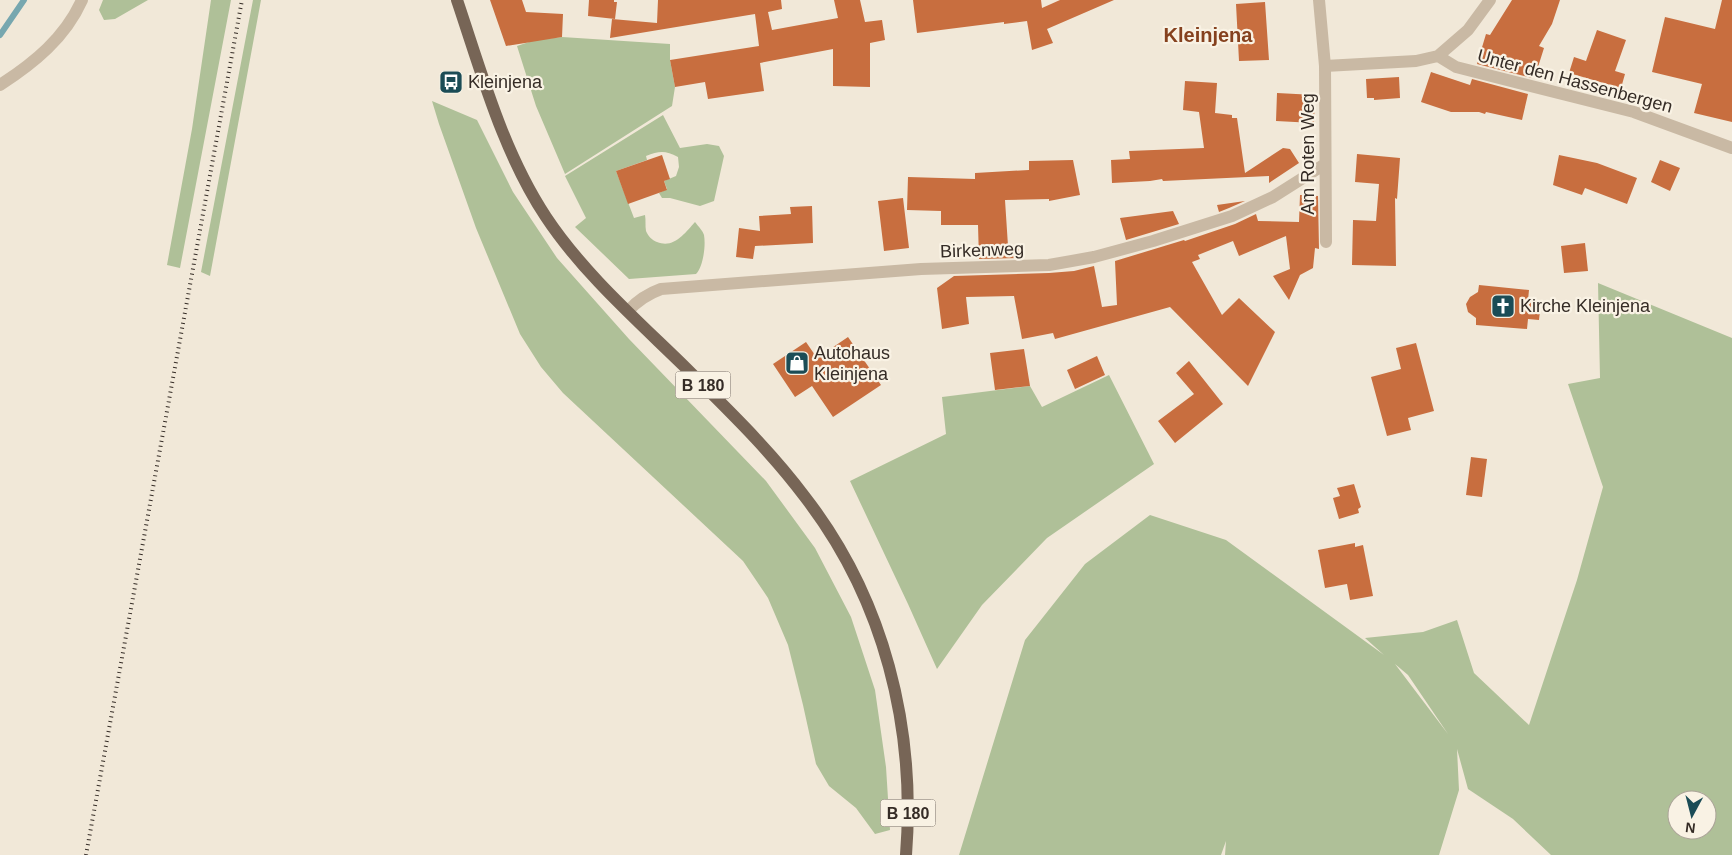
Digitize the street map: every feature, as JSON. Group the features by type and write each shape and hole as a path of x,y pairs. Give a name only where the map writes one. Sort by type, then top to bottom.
{"main road":[{"name":"B 180","path":"457,0 506,142 530,190 547,218 566,244 590,271 768,453 805,496 837,543 859,583 884,646 900,713 908,799 906,855"}],"street":[{"path":"0,85 38,58 71,20 82,0"},
{"name":"Am Roten Weg","path":"1319,0 1325,66 1324,164 1326,242"},
{"path":"1325,66 1416,61 1438,56 1468,30 1490,0"},
{"name":"Unter den Hassenbergen","path":"1438,56 1456,67 1634,112 1732,148"},
{"name":"Birkenweg","path":"628,311 640,299 649,293 661,289 921,269 1049,266 1094,257 1232,216 1273,197 1324,164"}],"green space":[{"path":"103,0 148,0 115,19 104,20 99,10"},
{"path":"211,0 231,0 180,268 167,265 192,129"},
{"path":"253,0 261,0 210,276 201,272"},
{"path":"562,37 670,44 670,60 675,87 672,106 565,174 536,106 517,46 535,40"},
{"path":"432,101 477,120 513,192 557,258 629,339 766,481 815,548 851,617 875,690 886,767 890,830 875,834 856,808 829,786 816,764 788,645 768,598 743,561 563,393 541,367 520,334 476,228"},
{"path":"663,115 680,148 707,144 719,146 724,156 714,201 700,206 670,198 662,198 659,193 667,189 664,181 676,176 679,167 678,157 669,153 658,152 651,154 646,156 647,160 616,171 634,218 645,215 646,231 650,238 663,244 674,242 695,222 704,235 703,256 696,274 629,279 575,227 586,218 565,176"},
{"path":"1598,283 1732,338 1732,855 1551,855 1513,819 1468,789 1457,749 1459,790 1439,855 1225,855 1226,841 1221,855 959,855 1025,640 1085,564 1150,515 1226,540 1384,655 1365,638 1423,632 1457,620 1474,673 1529,725 1577,580 1603,487 1568,384 1600,378","holes":["1395,664 1408,675 1448,734"]},
{"path":"1109,375 1154,464 1047,538 982,605 937,669 850,481 946,434 942,397 1030,386 1042,407"}],"building":[{"path":"490,0 522,0 526,12 563,14 562,37 506,46"},
{"path":"589,0 614,0 614,2 617,2 615,19 588,16"},
{"path":"658,0 781,0 782,9 768,12 772,30 838,18 834,0 860,0 865,22 882,20 885,40 870,43 870,87 833,86 833,49 760,63 764,91 708,99 705,82 675,87 670,60 759,46 755,14 610,38 612,19 657,23"},
{"path":"913,0 1041,0 1042,8 1060,0 1114,0 1047,29 1053,43 1032,50 1027,21 1004,24 1004,22 917,33"},
{"path":"1512,0 1560,0 1552,24 1539,46 1544,48 1538,67 1534,65 1532,78 1477,64 1486,34 1490,35"},
{"path":"1722,0 1732,0 1732,122 1694,113 1702,84 1652,72 1665,17 1715,29"},
{"path":"1265,2 1269,60 1239,61 1236,4"},
{"path":"1597,30 1626,40 1615,71 1625,74 1621,88 1569,73 1574,57 1586,61"},
{"path":"1431,72 1470,85 1472,79 1528,94 1522,120 1486,112 1485,114 1479,112 1451,112 1421,102"},
{"path":"1399,77 1400,98 1374,100 1374,98 1367,98 1366,79"},
{"path":"1185,81 1217,83 1215,113 1232,115 1232,118 1237,118 1245,173 1283,148 1290,149 1299,163 1269,183 1269,176 1163,181 1162,179 1112,183 1111,160 1130,159 1129,151 1204,148 1199,112 1183,110"},
{"path":"1277,93 1315,95 1314,123 1276,121"},
{"path":"1357,154 1400,158 1397,199 1395,198 1396,266 1352,265 1353,220 1376,221 1379,184 1355,182"},
{"path":"662,155 670,179 664,181 667,190 628,204 616,171"},
{"path":"1559,155 1597,163 1637,178 1627,204 1585,188 1582,195 1553,185"},
{"path":"1073,160 1080,195 1049,201 1049,199 1005,200 1008,246 1022,245 1023,258 979,259 978,225 941,225 941,211 907,210 908,177 975,179 975,173 1029,170 1029,161"},
{"path":"1660,160 1680,168 1670,191 1651,182"},
{"path":"1300,195 1318,196 1319,249 1315,248 1313,268 1300,275 1289,300 1273,276 1290,269 1286,236 1239,256 1233,241 1198,255 1200,259 1192,262 1222,315 1239,298 1275,332 1248,386 1170,307 1055,339 1053,333 1022,339 1014,296 966,297 969,324 942,329 937,288 954,276 1049,273 1074,271 1094,266 1102,307 1117,305 1115,261 1185,241 1235,224 1256,214 1258,221 1299,222"},
{"path":"903,198 909,248 884,251 878,201"},
{"path":"1245,201 1219,212 1217,205"},
{"path":"812,206 813,243 755,246 753,259 736,257 739,228 760,231 759,216 791,214 790,207"},
{"path":"1173,211 1179,224 1126,240 1120,218"},
{"path":"1585,243 1588,271 1564,273 1561,246"},
{"name":"Kirche Kleinjena","path":"1479,285 1529,290 1528,300 1541,301 1539,320 1528,319 1527,329 1476,325 1476,318 1468,312 1466,304 1470,297 1478,292"},
{"path":"848,337 881,385 833,417 812,386 795,397 773,364 806,342 817,358"},
{"path":"1416,343 1434,411 1408,418 1411,430 1387,436 1371,377 1401,369 1396,348"},
{"path":"1024,349 1030,386 995,390 990,353"},
{"path":"1097,356 1105,375 1075,389 1067,370"},
{"path":"1189,361 1223,404 1175,443 1158,421 1194,394 1176,373"},
{"path":"1471,457 1487,459 1482,497 1466,495"},
{"path":"1354,484 1361,507 1358,509 1359,513 1339,519 1333,498 1340,496 1337,488"},
{"path":"1355,543 1355,547 1363,545 1373,596 1350,600 1347,584 1325,588 1318,550"}],"waterway":[{"path":"0,35 24,0"}],"railway":[{"path":"86,855 242,0"}],"place":[{"name":"Kleinjena","path":"451,82"},
{"name":"Kirche Kleinjena","path":"1503,306"},
{"name":"Autohaus Kleinjena","path":"797,363"}],"district":[{"name":"Kleinjena","path":"1208,35"}]}
